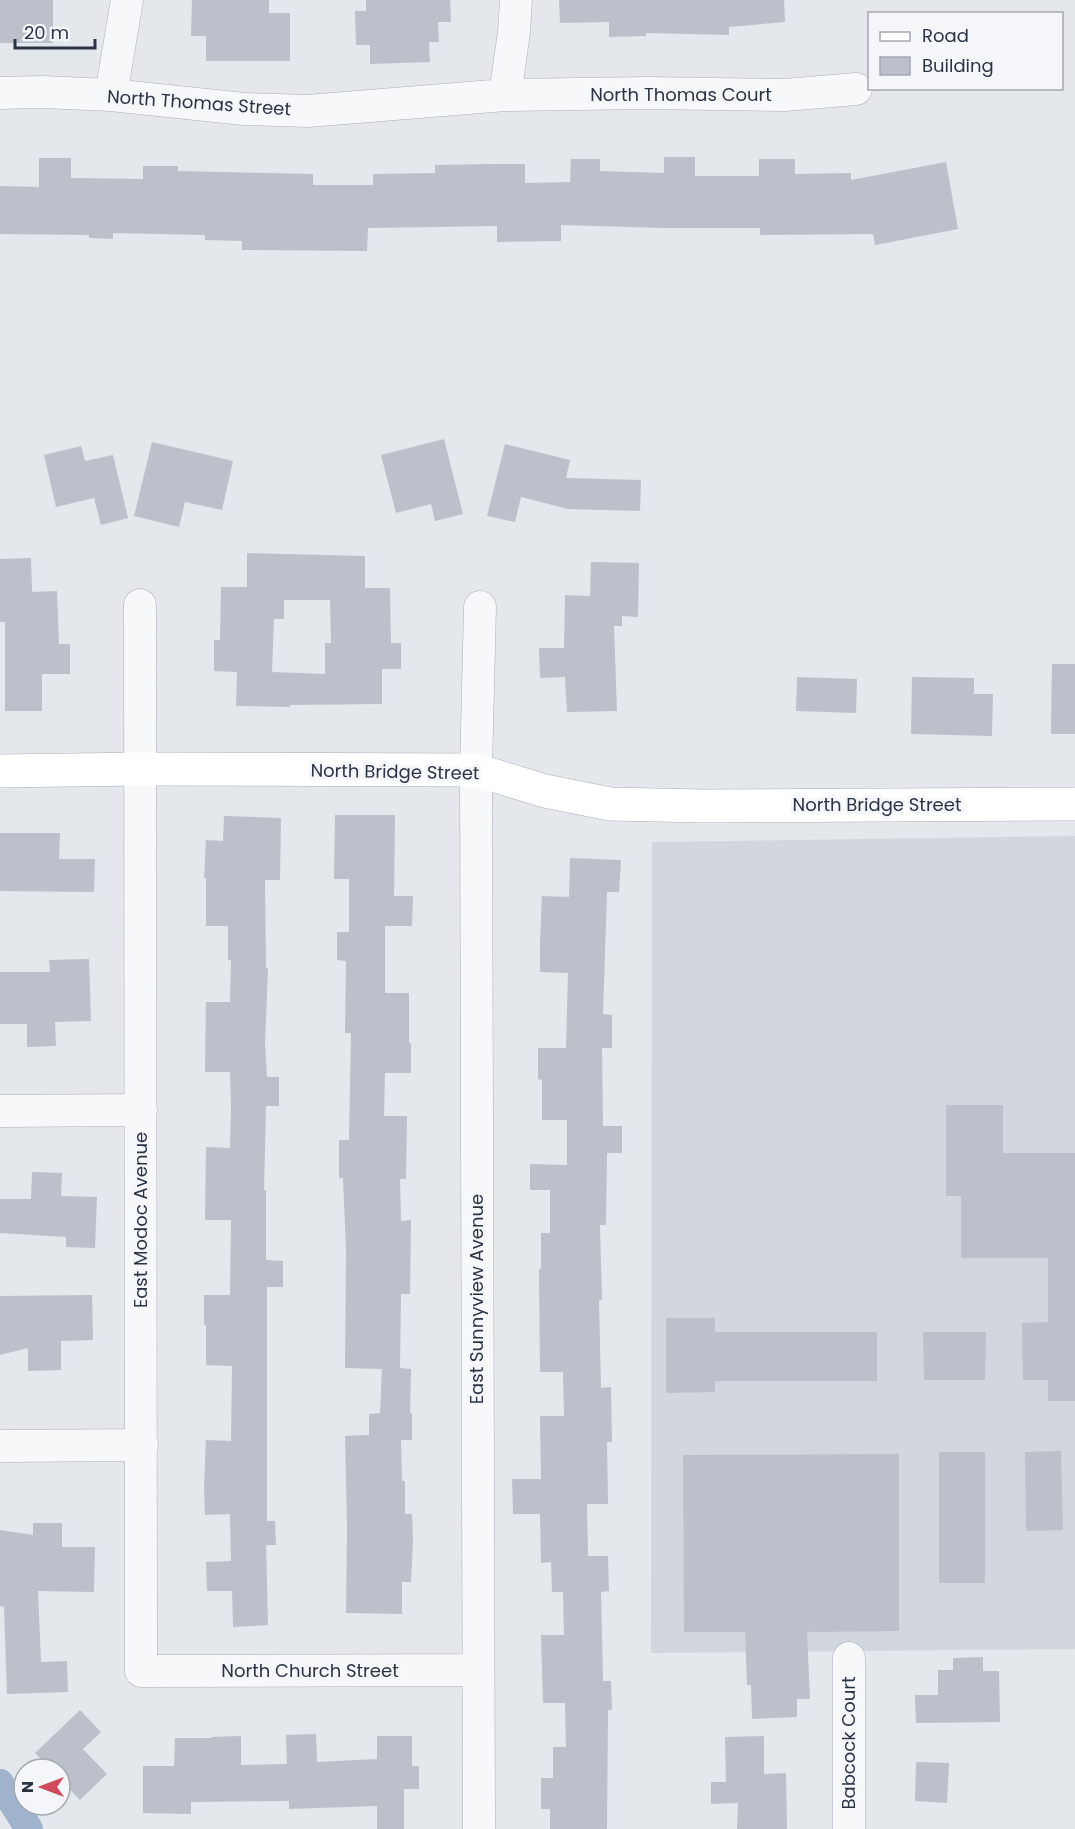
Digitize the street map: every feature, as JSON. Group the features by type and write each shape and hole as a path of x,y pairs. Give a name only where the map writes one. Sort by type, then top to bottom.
{"street":[{"path":"111,95 127,0"},
{"path":"505,95 516,0"},
{"name":"North Thomas Court","path":"505,95 648,93 785,95 856,89"},
{"name":"North Thomas Street","path":"0,93 111,95 244,109 308,111 505,95"},
{"name":"East Modoc Avenue","path":"140,605 141,1671"},
{"name":"East Sunnyview Avenue","path":"479,1829 476,770 480,607"},
{"name":"North Bridge Street","path":"0,771 476,770 545,791 610,804 703,806 1075,804"},
{"path":"0,1110 141,1110"},
{"path":"3,1446 142,1445"},
{"name":"Babcock Court","path":"849,1658 849,1829"},
{"name":"North Church Street","path":"141,1671 478,1670"}],"shaded area":[{"path":"1075,836 1075,1649 651,1653 652,842"}],"building":[{"path":"0,0 53,0 53,43 0,43"},
{"path":"192,0 269,0 269,13 290,13 290,61 206,61 206,36 191,36"},
{"path":"366,0 450,0 451,22 438,22 439,42 429,42 430,62 370,64 370,45 356,45 355,11 366,11"},
{"path":"559,0 784,0 785,22 729,27 729,35 646,33 646,36 609,37 609,22 560,23"},
{"path":"664,157 695,157 695,176 759,176 759,159 795,159 795,174 851,173 851,180 946,162 958,229 875,245 873,234 760,235 760,228 561,225 561,241 497,242 497,226 368,228 367,251 242,250 242,241 205,240 205,235 113,233 113,239 89,238 89,235 0,234 0,186 39,187 39,158 71,158 71,178 143,179 143,166 178,166 178,171 313,174 313,185 373,185 373,174 435,173 435,165 494,164 525,164 525,183 570,182 571,159 600,159 600,171 664,173"},
{"path":"444,439 463,514 435,521 431,504 396,513 381,455"},
{"path":"152,442 233,461 222,510 185,502 179,527 134,516"},
{"path":"505,444 570,460 566,478 641,480 640,511 568,509 521,497 515,522 487,516"},
{"path":"81,446 85,461 113,455 128,518 101,525 94,498 56,507 44,455"},
{"path":"247,553 365,556 365,588 390,588 391,643 401,643 401,669 382,669 382,704 236,706 237,672 214,671 214,640 220,640 221,587 247,587","holes":["284,600 330,600 331,643 325,643 325,674 272,672 274,619 284,619"]},
{"path":"31,558 32,592 57,591 59,644 70,644 70,674 42,674 42,711 5,711 5,622 0,622 0,559"},
{"path":"591,562 639,563 638,617 622,616 622,626 614,626 617,711 567,712 565,677 540,678 539,648 564,648 565,595 590,596"},
{"path":"1052,664 1075,664 1075,734 1051,734"},
{"path":"797,677 857,679 856,713 796,711"},
{"path":"912,677 974,678 974,694 993,694 992,736 911,734"},
{"path":"335,815 395,815 394,896 413,896 412,926 385,926 385,993 409,993 409,1043 411,1043 411,1073 385,1073 384,1116 407,1116 406,1179 400,1179 401,1221 411,1220 410,1294 401,1294 400,1368 411,1369 412,1440 401,1440 405,1514 412,1514 413,1542 411,1582 402,1582 402,1614 346,1613 345,1436 369,1435 369,1414 380,1413 382,1369 345,1368 346,1249 343,1178 339,1178 339,1140 349,1140 351,1033 345,1033 346,961 337,960 337,932 349,932 349,879 334,879"},
{"path":"224,816 281,818 280,880 265,880 266,968 268,968 265,1043 267,1077 279,1077 279,1106 266,1106 264,1190 266,1190 266,1260 283,1261 283,1287 267,1287 267,1521 275,1521 276,1545 266,1545 268,1625 233,1627 232,1591 207,1591 206,1562 231,1561 230,1514 205,1515 204,1487 206,1440 231,1441 232,1366 206,1365 206,1325 204,1325 204,1295 230,1295 231,1220 205,1220 206,1147 230,1148 230,1072 205,1072 206,1002 230,1002 231,960 228,960 228,926 206,926 206,878 204,878 206,840 223,841"},
{"path":"0,833 60,833 59,859 95,859 94,892 0,891"},
{"path":"570,858 621,860 619,892 607,892 603,1014 612,1015 612,1048 602,1048 603,1126 622,1126 622,1153 607,1153 606,1225 600,1225 601,1388 611,1387 612,1442 607,1442 608,1504 587,1504 588,1556 608,1556 609,1591 601,1592 603,1681 611,1681 612,1710 608,1710 607,1829 550,1829 550,1809 541,1809 541,1778 553,1778 553,1747 566,1747 565,1703 543,1703 541,1635 564,1635 563,1592 552,1592 551,1562 541,1563 540,1514 513,1514 512,1479 541,1479 540,1416 564,1416 563,1372 540,1372 539,1269 541,1269 541,1233 550,1233 550,1190 530,1190 530,1164 567,1165 567,1120 542,1120 542,1080 538,1079 538,1048 566,1048 568,973 540,972 540,942 542,896 569,897"},
{"path":"89,959 91,1021 55,1022 56,1046 27,1047 27,1024 0,1024 0,972 50,972 49,960"},
{"path":"946,1105 1003,1105 1003,1153 1075,1153 1075,1401 1048,1401 1048,1380 1023,1380 1022,1323 1048,1322 1048,1258 961,1258 961,1196 946,1196"},
{"path":"32,1172 62,1173 61,1196 97,1197 95,1248 66,1247 66,1237 0,1233 0,1199 31,1199"},
{"path":"92,1295 93,1340 61,1341 61,1370 28,1371 28,1348 0,1355 0,1296"},
{"path":"666,1318 715,1318 715,1332 877,1332 877,1381 715,1381 715,1392 666,1393"},
{"path":"923,1332 986,1332 985,1380 924,1380"},
{"path":"1061,1451 1063,1530 1026,1531 1025,1452"},
{"path":"939,1452 985,1452 985,1583 939,1583"},
{"path":"899,1454 899,1631 807,1632 810,1699 797,1699 797,1717 752,1719 751,1685 747,1685 745,1632 684,1632 683,1455"},
{"path":"33,1523 62,1523 62,1547 95,1547 94,1592 38,1591 41,1662 67,1661 68,1692 7,1694 4,1607 0,1606 0,1530 33,1535"},
{"path":"983,1657 983,1671 999,1671 1000,1722 916,1723 915,1695 938,1695 938,1670 953,1670 953,1658"},
{"path":"80,1710 101,1732 83,1749 107,1774 80,1800 72,1792 72,1757 39,1757 35,1753"},
{"path":"316,1734 317,1762 377,1759 377,1736 412,1736 412,1766 419,1766 419,1789 404,1789 404,1829 377,1829 377,1806 289,1809 289,1801 191,1802 191,1814 143,1813 143,1766 174,1766 175,1738 241,1736 241,1765 287,1764 286,1735"},
{"path":"764,1736 764,1774 786,1773 787,1829 737,1829 738,1803 711,1804 711,1782 726,1782 725,1737"},
{"path":"916,1762 949,1763 947,1803 915,1801"}],"waterway":[{"path":"0,1783 29,1829"}]}
